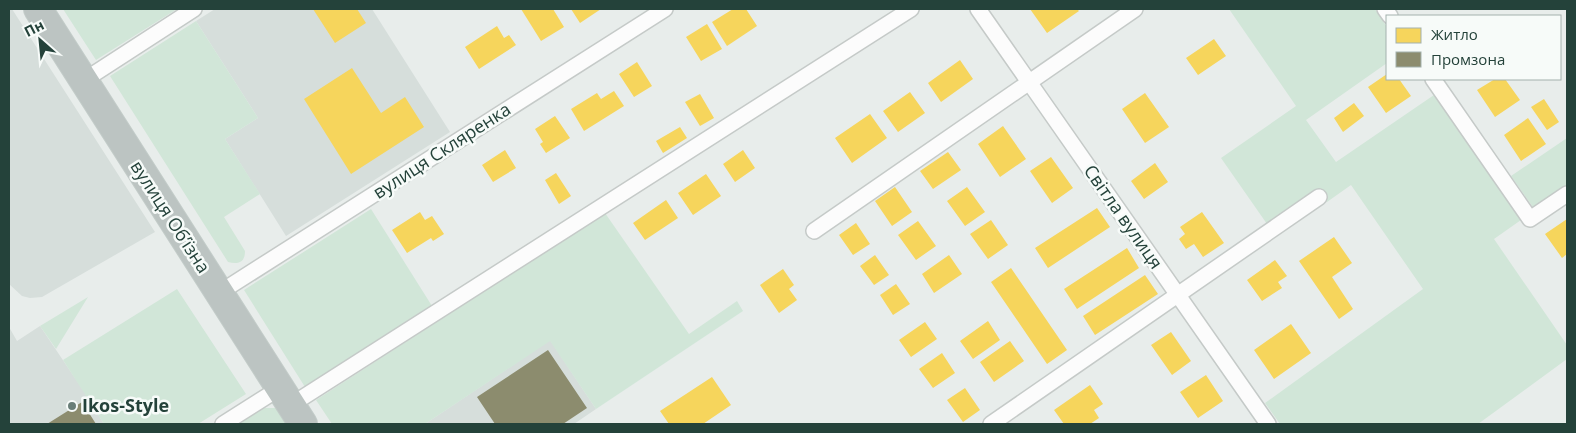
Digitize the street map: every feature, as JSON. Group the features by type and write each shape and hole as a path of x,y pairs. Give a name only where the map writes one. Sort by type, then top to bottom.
{"highway":[{"name":"вулиця Об’їзна","path":"38,9 292,406"}],"street":[{"path":"83,81 194,9"},
{"name":"вулиця Скляренка","path":"219,293 665,9"},
{"path":"223,424 292,406 911,9"},
{"name":"Світла вулиця","path":"978,9 1268,424"},
{"path":"814,231 1135,9"},
{"path":"1434,80 1530,219 1567,194"},
{"path":"991,424 1319,198"}],"shaded area":[{"path":"9,9 12,9 155,232 42,297 30,298 22,296 9,284"},
{"path":"215,9 372,9 450,132 286,236 225,139 258,118 196,21"},
{"path":"40,326 104,424 9,424 9,327 17,341"},
{"path":"550,340 596,409 574,424 425,424"}],"green space":[{"path":"63,9 177,9 96,60"},
{"path":"1229,9 1375,9 1386,26 1386,64 1306,120 1336,162 1434,95 1521,220 1494,239 1567,345 1567,359 1478,424 1280,424 1265,403 1423,289 1351,185 1327,202 1318,189 1267,224 1221,158 1296,106"},
{"path":"196,21 258,118 225,139 260,194 224,217 245,251 243,260 238,263 228,262 110,76"},
{"path":"1567,138 1567,188 1535,210 1511,176"},
{"path":"371,209 432,306 305,387 244,290"},
{"path":"605,213 689,334 737,301 743,311 596,409 550,341 425,424 332,424 316,400"},
{"path":"177,289 246,394 198,424 104,424 63,360"},
{"path":"88,297 56,349 40,326"},
{"path":"257,408 278,408 289,424 232,424"}],"building: Житло":[{"path":"313,9 357,9 366,23 335,43"},
{"path":"521,9 553,9 564,27 541,41"},
{"path":"571,9 601,9 580,23"},
{"path":"733,9 746,9 757,26 727,46 712,22"},
{"path":"1030,9 1077,9 1079,11 1047,33"},
{"path":"707,24 722,49 701,61 686,37"},
{"path":"497,26 504,38 509,35 516,45 479,69 465,47"},
{"path":"1214,39 1226,56 1198,75 1186,58"},
{"path":"960,60 973,79 941,102 928,83"},
{"path":"637,62 652,86 634,97 619,74"},
{"path":"352,68 381,113 405,97 424,127 351,174 304,99"},
{"path":"1386,75 1386,80 1400,80 1411,96 1386,113 1368,87"},
{"path":"1493,80 1506,80 1520,100 1495,117 1477,90"},
{"path":"614,91 624,106 584,131 571,109 597,93 601,99"},
{"path":"910,92 925,113 898,132 883,111"},
{"path":"1145,93 1169,127 1145,143 1122,109"},
{"path":"700,94 714,118 700,126 685,102"},
{"path":"1544,99 1559,122 1547,130 1531,107"},
{"path":"1354,103 1364,116 1343,132 1334,118"},
{"path":"870,114 887,138 852,163 835,138"},
{"path":"555,116 570,138 546,153 540,144 543,142 535,129"},
{"path":"1528,118 1546,144 1521,161 1504,135"},
{"path":"1003,126 1026,159 1000,177 978,144"},
{"path":"680,127 687,138 663,153 656,141"},
{"path":"505,150 516,168 493,182 482,165"},
{"path":"743,150 755,168 735,182 723,164"},
{"path":"948,152 961,170 933,189 920,171"},
{"path":"1051,157 1073,188 1052,203 1030,171"},
{"path":"1155,163 1168,182 1144,199 1131,181"},
{"path":"556,173 571,196 559,204 545,180"},
{"path":"706,174 721,196 693,215 678,193"},
{"path":"895,187 912,212 892,226 875,201"},
{"path":"967,187 985,212 965,226 947,201"},
{"path":"666,200 678,218 645,240 633,223"},
{"path":"1097,208 1110,227 1048,268 1035,248"},
{"path":"420,212 425,220 432,216 444,234 433,241 431,238 407,253 392,230"},
{"path":"1202,212 1224,243 1203,257 1194,244 1186,249 1179,239 1185,234 1180,227"},
{"path":"1567,219 1567,254 1562,258 1545,234"},
{"path":"991,220 1008,245 988,259 970,234"},
{"path":"918,221 936,246 916,260 898,235"},
{"path":"856,223 870,244 853,255 839,235"},
{"path":"1334,237 1352,263 1332,277 1353,309 1339,319 1299,261"},
{"path":"1127,248 1139,268 1077,309 1064,289"},
{"path":"875,255 889,275 874,285 860,266"},
{"path":"949,255 962,274 934,293 922,274"},
{"path":"1275,260 1287,276 1278,282 1282,288 1262,301 1247,280"},
{"path":"1011,268 1067,350 1047,364 991,282"},
{"path":"783,269 794,285 789,289 797,300 779,313 760,285"},
{"path":"1145,275 1158,294 1095,335 1083,316"},
{"path":"896,284 910,304 893,315 880,295"},
{"path":"988,321 1000,340 973,359 960,341"},
{"path":"925,322 937,339 911,357 899,340"},
{"path":"1291,324 1311,353 1274,379 1254,350"},
{"path":"1171,332 1191,361 1172,375 1151,345"},
{"path":"1010,341 1024,361 994,382 980,362"},
{"path":"942,353 955,373 933,388 919,369"},
{"path":"1206,375 1223,401 1198,418 1180,392"},
{"path":"712,377 731,405 703,424 669,424 660,411"},
{"path":"1090,385 1103,404 1094,410 1099,418 1090,424 1064,424 1054,410"},
{"path":"965,388 980,410 963,422 947,400"}],"building: Промзона":[{"path":"548,350 587,408 563,424 495,424 477,397"},
{"path":"82,402 96,424 47,424"}],"place":[{"name":"Ikos-Style","path":"72,406"}]}
